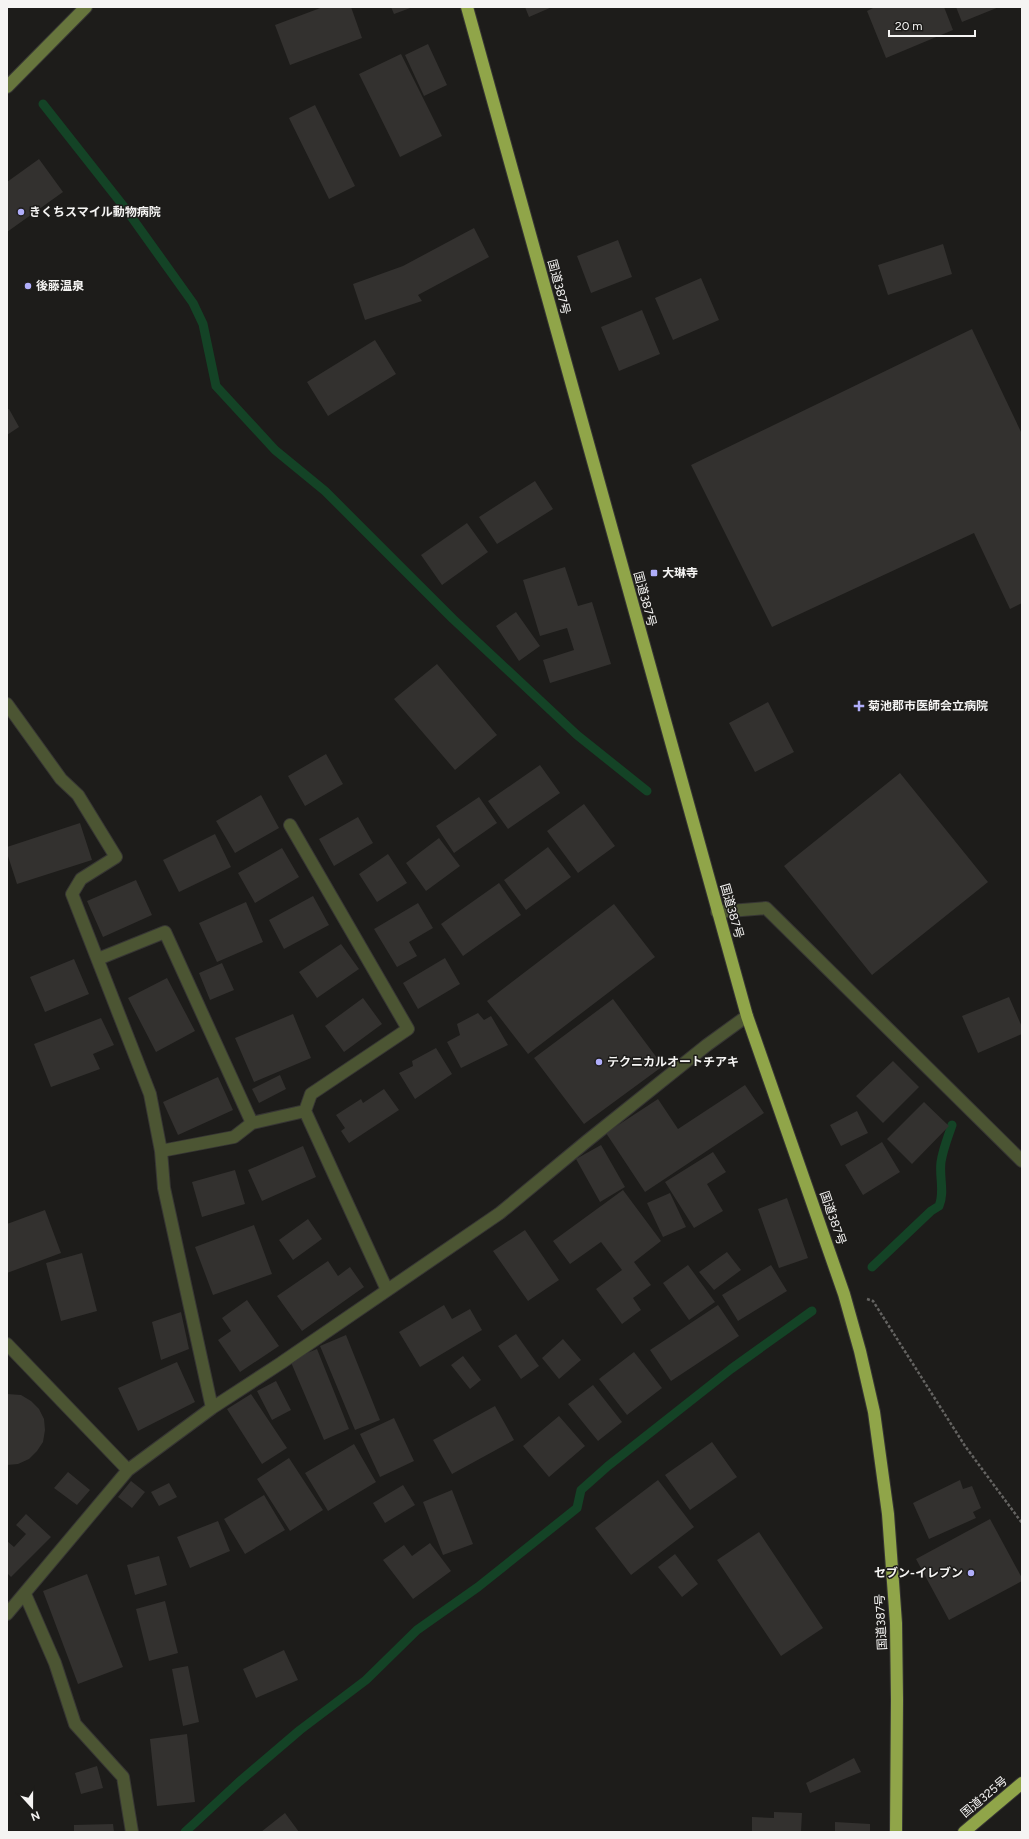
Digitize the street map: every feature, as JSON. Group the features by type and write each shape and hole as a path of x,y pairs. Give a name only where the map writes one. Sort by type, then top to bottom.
{"highway":[{"name":"国道387号","path":"467,7 747,1016 844,1294 874,1412 888,1514 896,1630 896,1832"},
{"name":"国道325号","path":"964,1832 1022,1783"}],"street":[{"path":"7,87 86,7"},
{"path":"7,704 61,779 78,795 116,857 81,879 72,894 150,1094 161,1151 164,1188 212,1408"},
{"path":"290,825 408,1029 311,1094 305,1110 387,1290"},
{"path":"717,912 766,908 1022,1161"},
{"path":"98,959 165,932 252,1122"},
{"path":"7,1614 128,1470 212,1408 281,1363 500,1213 707,1045 747,1016"},
{"path":"161,1151 234,1137 252,1122 305,1110"},
{"path":"7,1344 128,1470"},
{"path":"25,1594 55,1663 76,1724 123,1777 132,1832"}],"path":[{"path":"844,1294 874,1301 965,1446 1022,1523"}],"building":[{"path":"323,7 351,7 362,38 290,65 275,25"},
{"path":"391,7 413,7 394,14"},
{"path":"525,7 552,7 529,17"},
{"path":"875,7 944,7 953,30 886,58 867,11"},
{"path":"956,7 999,7 962,22"},
{"path":"428,44 447,85 424,96 405,55"},
{"path":"401,54 442,136 400,157 359,74"},
{"path":"315,105 355,186 329,199 289,118"},
{"name":"きくちスマイル動物病院","path":"39,159 63,192 7,232 7,182"},
{"path":"474,228 489,257 418,295 422,301 365,320 353,284 403,266"},
{"path":"618,240 632,277 591,293 577,256"},
{"path":"943,244 952,274 888,295 878,265"},
{"path":"701,278 719,320 673,340 655,298"},
{"path":"642,310 660,354 619,371 601,327"},
{"path":"972,329 1022,434 1022,603 1010,609 974,533 772,627 691,465"},
{"path":"375,340 396,374 328,416 307,382"},
{"path":"9,409 19,427 7,435 7,410"},
{"path":"535,481 553,509 497,544 479,517"},
{"path":"467,523 488,552 442,585 421,555"},
{"path":"565,567 578,606 592,602 611,664 550,683 543,660 574,650 567,628 540,636 523,580"},
{"path":"516,612 540,646 519,661 496,626"},
{"path":"437,664 497,735 455,770 394,699"},
{"path":"768,702 794,752 755,772 729,723"},
{"path":"326,754 343,784 305,806 288,776"},
{"path":"540,765 560,793 508,829 488,801"},
{"path":"900,773 988,882 872,975 784,866"},
{"path":"261,795 279,828 235,853 216,821"},
{"path":"479,797 497,823 454,853 436,826"},
{"path":"584,804 615,846 578,873 547,831"},
{"path":"358,817 373,843 334,866 319,839"},
{"path":"80,823 92,860 17,884 7,853 7,847"},
{"path":"215,834 231,867 179,892 163,860"},
{"path":"439,838 460,866 426,891 406,863"},
{"path":"548,847 571,877 526,910 504,880"},
{"path":"282,848 299,877 255,903 238,873"},
{"path":"388,854 407,883 377,902 359,874"},
{"path":"136,880 152,915 103,937 87,901"},
{"path":"499,883 521,915 463,956 441,924"},
{"path":"313,896 329,925 284,949 269,920"},
{"path":"246,902 263,942 217,962 199,923"},
{"path":"418,903 433,928 409,942 417,956 397,967 374,929"},
{"path":"614,904 655,957 528,1054 487,1001"},
{"path":"341,944 359,969 317,998 299,972"},
{"path":"445,958 460,984 418,1009 403,983"},
{"path":"74,959 89,994 45,1012 30,977"},
{"path":"222,963 234,990 210,1000 199,973"},
{"path":"167,978 195,1031 156,1052 128,998"},
{"path":"1009,997 1022,1027 1022,1034 978,1053 962,1016"},
{"path":"363,998 382,1024 344,1052 325,1026"},
{"path":"613,999 663,1066 584,1124 534,1058"},
{"path":"478,1013 484,1020 491,1016 508,1045 461,1068 447,1042 460,1035 457,1024"},
{"path":"293,1014 311,1058 254,1082 235,1038"},
{"path":"101,1018 114,1045 93,1054 100,1069 51,1087 34,1044"},
{"path":"436,1048 452,1074 415,1099 399,1073 413,1066 412,1061"},
{"path":"893,1061 919,1087 883,1123 856,1096"},
{"path":"280,1075 286,1089 259,1103 252,1089"},
{"path":"218,1077 233,1110 178,1135 163,1102"},
{"path":"745,1085 764,1113 645,1192 606,1133 658,1099 678,1129"},
{"path":"384,1089 399,1110 349,1143 341,1131 345,1128 336,1115 361,1099 363,1103"},
{"path":"924,1102 949,1126 912,1164 887,1139"},
{"path":"857,1111 868,1133 841,1146 830,1125"},
{"path":"882,1142 900,1172 863,1195 845,1165"},
{"path":"601,1145 625,1187 600,1202 576,1159"},
{"path":"303,1146 316,1177 262,1201 248,1170"},
{"path":"713,1152 726,1172 707,1184 723,1211 694,1228 665,1182"},
{"path":"235,1170 245,1204 202,1217 192,1182"},
{"path":"623,1190 661,1241 634,1262 651,1285 633,1298 641,1310 622,1324 596,1289 622,1270 601,1242 570,1264 553,1241"},
{"path":"670,1193 686,1227 663,1237 647,1203"},
{"path":"787,1198 808,1258 779,1268 758,1209"},
{"path":"45,1210 61,1253 7,1273 7,1224"},
{"path":"308,1219 322,1239 293,1260 279,1240"},
{"path":"254,1225 272,1274 213,1295 195,1247"},
{"path":"525,1230 559,1280 528,1301 493,1251"},
{"path":"727,1252 741,1270 714,1290 699,1272"},
{"path":"82,1253 97,1311 61,1321 46,1263"},
{"path":"328,1261 338,1276 350,1267 364,1287 302,1331 277,1296"},
{"path":"688,1265 715,1302 689,1320 663,1283"},
{"path":"771,1265 787,1291 738,1321 722,1295"},
{"path":"247,1300 279,1346 240,1372 218,1340 231,1331 222,1318"},
{"path":"444,1305 452,1319 470,1309 482,1330 420,1367 399,1332"},
{"path":"718,1305 739,1336 671,1381 650,1350"},
{"path":"181,1312 189,1349 161,1360 152,1322"},
{"path":"516,1334 539,1366 521,1379 498,1346"},
{"path":"346,1335 380,1420 355,1430 320,1346"},
{"path":"563,1339 581,1360 559,1379 542,1358"},
{"path":"317,1349 349,1429 324,1440 290,1360"},
{"path":"634,1352 662,1388 627,1415 599,1379"},
{"path":"463,1356 481,1380 470,1389 451,1365"},
{"path":"177,1362 195,1402 138,1431 118,1388"},
{"path":"276,1381 291,1410 272,1420 257,1391"},
{"path":"593,1385 622,1422 598,1441 568,1404"},
{"path":"7,1394 21,1395 31,1401 39,1409 44,1419 45,1430 43,1442 29,1459 18,1464 7,1465"},
{"path":"251,1394 287,1448 262,1464 227,1409"},
{"path":"495,1406 514,1440 452,1474 433,1440"},
{"path":"559,1416 585,1446 549,1477 523,1446"},
{"path":"394,1418 414,1461 380,1477 360,1434"},
{"path":"712,1442 737,1477 690,1510 665,1475"},
{"path":"354,1444 376,1482 328,1511 305,1473"},
{"path":"289,1458 323,1510 290,1531 257,1479"},
{"path":"68,1472 90,1490 77,1505 54,1488"},
{"path":"658,1480 694,1527 631,1575 595,1528"},
{"path":"960,1480 963,1489 972,1486 981,1508 973,1512 976,1518 929,1539 913,1503"},
{"path":"131,1481 145,1492 132,1508 118,1497"},
{"path":"169,1483 177,1497 159,1506 151,1492"},
{"path":"403,1485 415,1505 385,1523 373,1503"},
{"path":"452,1490 473,1544 443,1555 423,1502"},
{"path":"264,1495 285,1530 245,1554 224,1519"},
{"path":"26,1514 51,1537 11,1577 7,1573 7,1541 14,1547 26,1534 16,1525"},
{"path":"990,1519 1022,1578 1022,1581 949,1620 916,1559"},
{"path":"218,1521 230,1551 190,1568 177,1537"},
{"path":"759,1532 823,1628 781,1656 717,1560"},
{"path":"430,1543 451,1571 413,1599 383,1560 404,1545 412,1556"},
{"path":"675,1554 698,1584 682,1597 658,1567"},
{"path":"159,1556 167,1585 135,1595 127,1565"},
{"path":"87,1574 123,1667 78,1684 43,1591"},
{"path":"165,1601 178,1653 149,1661 136,1609"},
{"path":"284,1650 298,1680 256,1698 243,1669"},
{"path":"188,1666 199,1722 183,1726 172,1669"},
{"path":"187,1734 195,1802 157,1806 150,1739"},
{"path":"854,1758 861,1772 810,1793 806,1783"},
{"path":"97,1766 103,1788 81,1794 75,1773"},
{"path":"774,1812 802,1813 801,1832 752,1832 752,1817 774,1818"},
{"path":"285,1813 299,1832 261,1832"},
{"path":"835,1822 870,1824 870,1832 835,1832"},
{"path":"113,1824 114,1832 74,1832 74,1825"}],"waterway":[{"path":"43,104 125,208 193,303 203,324 216,386 275,450 325,491 453,619 577,735 647,791"},
{"path":"872,1267 931,1211 939,1206 942,1195 941,1162 952,1125"},
{"path":"185,1832 239,1782 300,1730 366,1680 417,1630 478,1587 577,1508 581,1490 608,1466 731,1369 812,1311"}],"place":[{"name":"きくちスマイル動物病院","path":"21,212"},
{"name":"後藤温泉","path":"28,286"},
{"name":"大琳寺","path":"654,573"},
{"name":"菊池郡市医師会立病院","path":"859,706"},
{"name":"テクニカルオートチアキ","path":"599,1062"},
{"name":"セブン-イレブン","path":"971,1573"}]}
